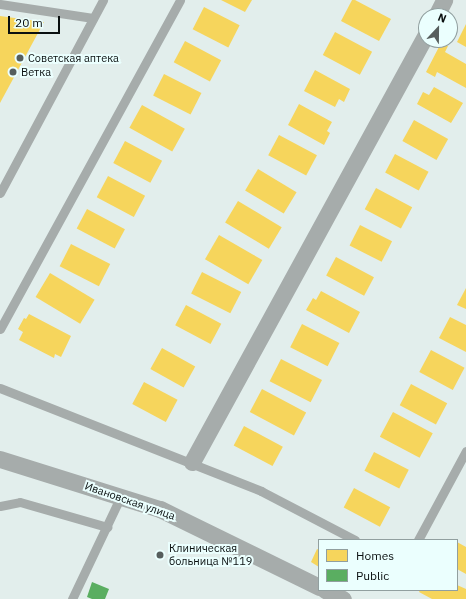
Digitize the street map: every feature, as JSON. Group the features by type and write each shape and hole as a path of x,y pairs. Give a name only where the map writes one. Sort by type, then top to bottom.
{"street":[{"path":"192,462 418,48"},
{"name":"Ивановская улица","path":"0,459 121,496 166,512 318,587"},
{"path":"327,591 343,599"}],"lane":[{"path":"0,192 103,0"},
{"path":"0,328 180,0"},
{"path":"0,4 93,18"},
{"path":"0,388 261,490 353,539"},
{"path":"419,539 466,451"},
{"path":"72,599 121,496"},
{"path":"0,506 20,502 107,527"}],"building: Homes":[{"path":"221,0 252,0 245,12"},
{"path":"352,0 355,0 391,19 379,41 341,21"},
{"path":"204,7 240,25 228,47 193,29"},
{"path":"0,16 44,22 0,103"},
{"path":"466,24 466,47 458,43"},
{"path":"335,32 372,52 360,75 323,55"},
{"path":"185,41 221,60 210,81 174,62"},
{"path":"438,48 447,48 445,52 466,64 466,88 437,72 435,77 426,72"},
{"path":"315,70 350,89 344,102 339,99 335,107 304,91"},
{"path":"164,74 201,93 191,114 153,95"},
{"path":"434,87 463,103 451,123 417,104 423,92 429,95"},
{"path":"299,104 332,122 327,131 330,133 324,145 288,125"},
{"path":"142,105 185,129 172,151 129,128"},
{"path":"414,120 448,139 436,160 402,141"},
{"path":"279,135 317,155 306,175 268,155"},
{"path":"125,141 162,161 150,183 113,163"},
{"path":"395,154 429,172 419,190 385,173"},
{"path":"258,169 297,192 284,214 245,190"},
{"path":"108,176 145,196 134,217 97,197"},
{"path":"376,188 412,207 401,228 365,209"},
{"path":"238,201 282,227 269,249 225,222"},
{"path":"87,209 125,229 115,249 77,228"},
{"path":"360,225 392,241 382,262 350,245"},
{"path":"219,235 262,260 248,284 205,259"},
{"path":"71,244 110,264 99,286 60,266"},
{"path":"336,257 374,277 364,296 326,276"},
{"path":"202,272 241,292 230,313 191,293"},
{"path":"50,273 95,300 80,324 36,297"},
{"path":"466,288 466,309 457,305"},
{"path":"321,291 360,312 349,333 306,310 313,298 316,300"},
{"path":"186,305 221,324 211,344 175,325"},
{"path":"29,314 71,336 61,357 55,354 54,358 19,340 23,332 18,329 24,318 26,319"},
{"path":"450,317 466,325 466,352 439,338"},
{"path":"302,324 339,343 328,366 290,347"},
{"path":"162,348 195,366 184,387 150,369"},
{"path":"431,350 465,368 453,390 419,372"},
{"path":"281,359 322,380 311,402 270,381"},
{"path":"144,382 178,400 166,422 132,404"},
{"path":"411,384 447,403 436,424 400,405"},
{"path":"262,389 306,412 294,435 250,412"},
{"path":"393,412 433,433 420,458 380,437"},
{"path":"244,426 283,447 273,466 234,445"},
{"path":"374,452 409,470 399,488 364,471"},
{"path":"354,488 390,507 380,527 344,507"},
{"path":"458,543 466,547 466,574 458,570"},
{"path":"317,549 318,550 318,566 311,562"},
{"path":"458,585 466,589 466,599 432,599 419,592 458,591"}],"building: Public":[{"path":"92,582 109,589 105,599 92,599 87,597"}],"place":[{"name":"Советская аптека","path":"20,58"},
{"name":"Ветка","path":"13,72"},
{"name":"Клиническая больница №119","path":"160,555"}]}
